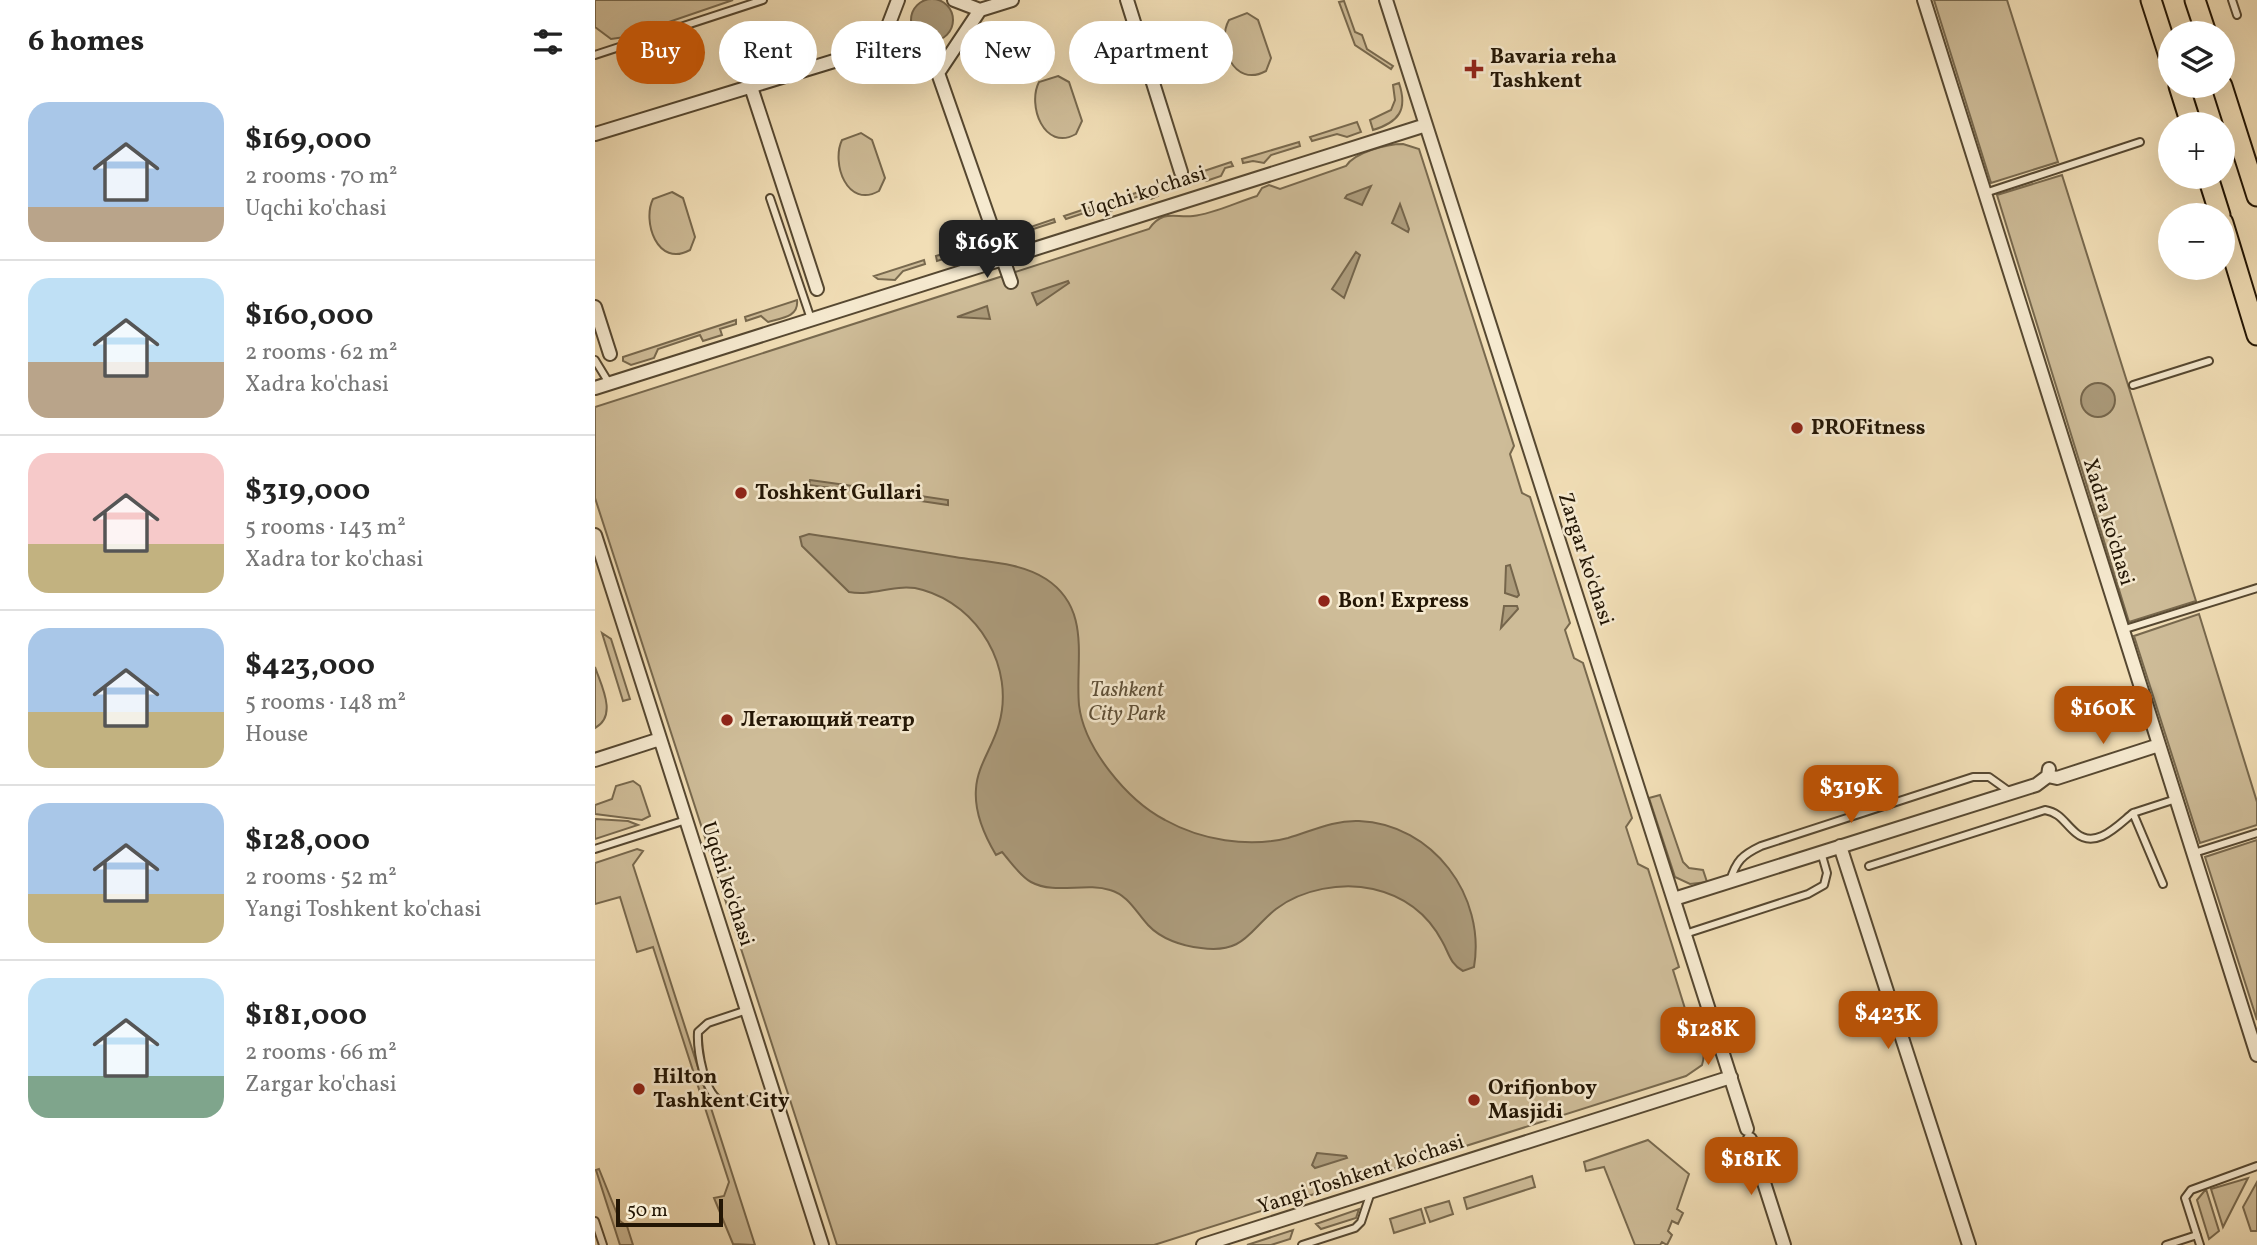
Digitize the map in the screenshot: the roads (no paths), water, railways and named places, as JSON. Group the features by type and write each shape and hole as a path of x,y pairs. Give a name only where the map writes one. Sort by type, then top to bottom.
{"main road":[{"path":"2151,0 2158,22"},
{"path":"2195,0 2202,21"},
{"path":"2227,98 2257,196"},
{"path":"2235,263 2257,335"}],"street":[{"path":"890,21 898,0"},
{"path":"954,0 980,10 1012,0"},
{"path":"1127,0 1181,172"},
{"name":"Zargar ko'chasi","path":"1386,0 1784,1245"},
{"name":"Xadra ko'chasi","path":"1924,0 2257,1055"},
{"path":"946,61 980,10"},
{"path":"595,134 831,62"},
{"path":"942,84 1011,282"},
{"path":"751,87 817,289"},
{"name":"Uqchi ko'chasi","path":"595,388 1426,125"},
{"path":"595,307 610,354"},
{"name":"Uqchi ko'chasi","path":"595,535 822,1245"},
{"path":"595,760 660,739"},
{"path":"1674,899 2036,785 2049,773 2057,778 2159,745"},
{"path":"1840,846 1969,1245"},
{"name":"Yangi Toshkent ko'chasi","path":"1203,1245 1224,1242 1731,1077"}],"lane":[{"path":"595,55 763,0"},
{"path":"2232,0 2237,15"},
{"path":"1985,193 2140,142"},
{"path":"770,198 811,319"},
{"path":"595,360 609,383"},
{"path":"2133,385 2209,361"},
{"path":"2122,630 2257,588"},
{"path":"1730,881 1735,865 1742,855 1761,846 1973,777 1989,777 2012,793"},
{"path":"1869,866 2045,810 2055,812 2077,834 2090,839 2106,836 2133,813 2176,799"},
{"path":"2133,813 2163,884"},
{"path":"595,849 686,820"},
{"path":"2193,853 2257,833"},
{"path":"1685,934 1808,894 1824,885 1828,873 1821,852"},
{"path":"747,1010 708,1023 698,1032 706,1079 714,1096 726,1102 773,1093"},
{"path":"2200,1245 2185,1198 2191,1190 2257,1166"},
{"path":"1302,1245 1355,1228 1361,1222 1371,1192"},
{"path":"595,1221 603,1245"},
{"path":"2166,1245 2197,1235"}],"place":[{"name":"Bavaria reha Tashkent","path":"1474,69"},
{"name":"PROFitness","path":"1797,428"},
{"name":"Toshkent Gullari","path":"741,493"},
{"name":"Bon! Express","path":"1324,601"},
{"name":"Летающий театр","path":"727,720"},
{"name":"Hilton Tashkent City","path":"639,1089"},
{"name":"Orifjonboy Masjidi","path":"1474,1100"}],"park label":[{"name":"Tashkent City Park","path":"1127,702"}]}
